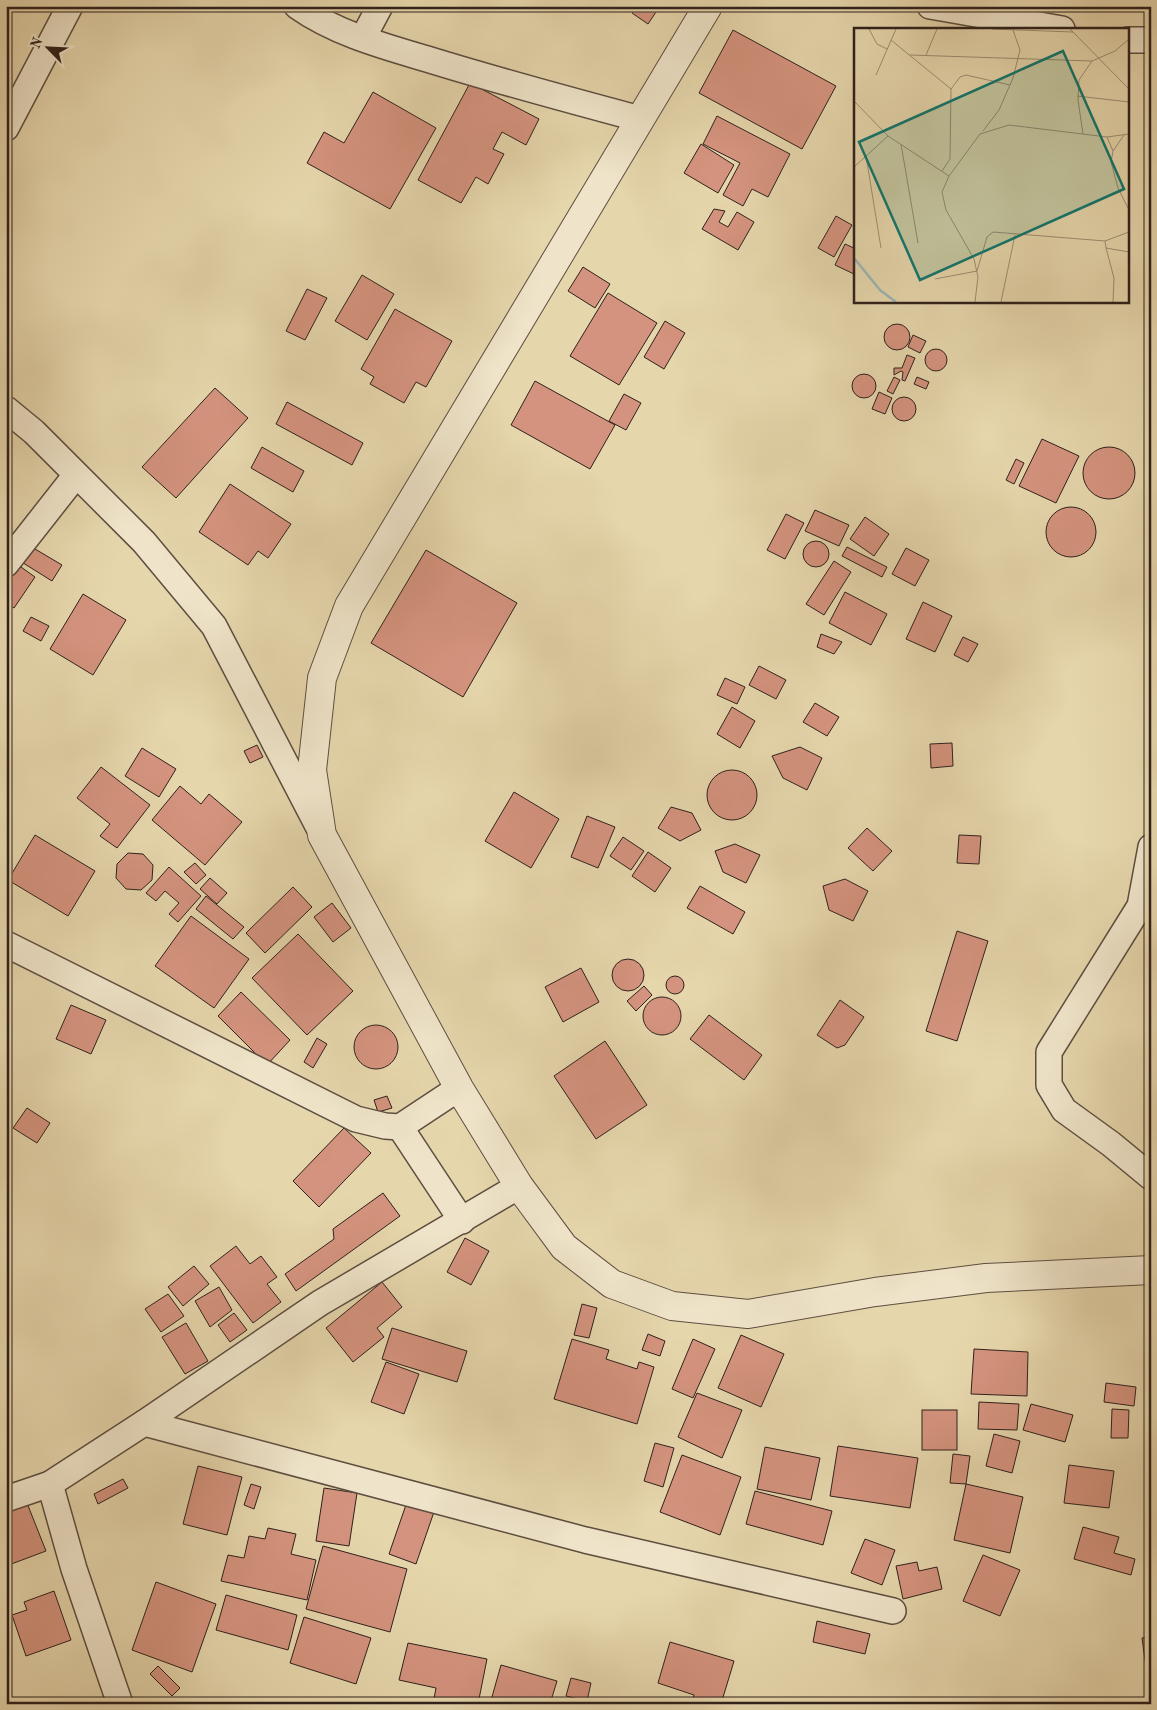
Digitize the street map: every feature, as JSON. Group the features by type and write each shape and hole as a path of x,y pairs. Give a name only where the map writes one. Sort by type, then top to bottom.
{"street":[{"path":"6,128 70,6"},
{"path":"297,6 315,19 363,38 494,80 640,119"},
{"path":"363,38 380,6"},
{"path":"322,835 312,770 322,678 349,606 708,6"},
{"path":"930,6 1056,28"},
{"path":"1130,40 1151,40"},
{"path":"6,409 34,432 144,542 214,626 322,835 459,1088 520,1186 564,1247 612,1284 672,1306 748,1314 875,1292 986,1278 1151,1270"},
{"path":"6,564 76,475"},
{"path":"1151,847 1145,910 1048,1052 1049,1086 1064,1110 1111,1144 1151,1177"},
{"path":"6,944 356,1119 384,1126 400,1127 459,1088"},
{"path":"400,1127 462,1221"},
{"path":"6,1498 50,1484 144,1423 320,1303 520,1186"},
{"path":"144,1423 585,1540 893,1611"},
{"path":"50,1484 74,1569 120,1704"}],"building":[{"path":"637,6 660,6 648,24 632,13"},
{"path":"733,30 836,86 802,149 699,93"},
{"path":"470,83 539,119 526,145 502,132 493,149 504,154 488,184 476,177 461,203 418,180"},
{"path":"373,92 436,128 390,209 307,163 324,132 344,143"},
{"path":"717,116 790,154 768,197 752,189 743,206 723,195 740,163 703,144"},
{"path":"701,144 734,165 718,193 684,173"},
{"path":"714,209 725,211 719,222 728,227 737,212 754,222 738,250 702,229"},
{"path":"836,216 852,225 834,257 818,248"},
{"path":"845,244 854,248 854,274 835,265"},
{"path":"583,267 610,284 595,308 568,291"},
{"path":"362,275 394,294 367,340 335,321"},
{"path":"307,289 327,298 305,340 286,331"},
{"path":"608,293 657,323 619,385 570,356"},
{"path":"395,309 452,341 426,387 416,382 404,403 370,384 374,377 361,369"},
{"path":"665,321 685,333 664,369 644,357"},
{"path":"897,324 906,328 910,337 906,346 897,350 888,346 884,337 888,328"},
{"path":"913,335 926,341 920,353 908,347"},
{"path":"936,349 944,352 947,360 944,368 936,371 928,368 925,360 928,352"},
{"path":"907,355 915,358 905,381 902,380 903,372 901,371 894,375 894,368 902,368"},
{"path":"864,374 873,377 876,386 873,395 864,398 855,395 852,386 855,377"},
{"path":"894,377 900,380 893,394 887,391"},
{"path":"917,377 929,382 926,389 914,384"},
{"path":"535,381 615,425 590,469 511,425"},
{"path":"215,388 248,418 176,498 142,467"},
{"path":"879,392 892,398 885,414 872,409"},
{"path":"624,394 641,403 626,430 609,421"},
{"path":"904,397 913,400 916,409 913,418 904,421 895,418 892,409 895,400"},
{"path":"287,402 363,443 352,465 276,424"},
{"path":"1042,439 1079,456 1056,503 1019,486"},
{"path":"262,447 304,471 293,492 251,468"},
{"path":"1104,447 1114,447 1128,454 1135,468 1135,478 1128,492 1114,499 1104,499 1094,495 1087,488 1083,478 1083,468 1087,458 1094,451"},
{"path":"1016,459 1024,463 1014,484 1006,480"},
{"path":"230,484 291,524 268,558 258,551 248,565 199,532"},
{"path":"1071,507 1081,509 1089,514 1094,522 1096,532 1094,542 1089,550 1081,555 1071,557 1061,555 1053,550 1048,542 1046,532 1048,522 1053,514 1061,509"},
{"path":"815,510 849,525 839,546 805,531"},
{"path":"786,514 804,523 785,559 767,550"},
{"path":"865,517 889,534 874,556 850,539"},
{"path":"816,541 825,545 829,554 825,563 816,567 807,563 803,554 807,545"},
{"path":"30,546 62,565 52,581 20,561"},
{"path":"847,547 887,567 882,577 842,556"},
{"path":"906,548 929,560 915,586 892,574"},
{"path":"426,550 517,603 463,697 371,643"},
{"path":"834,561 851,572 824,615 806,604"},
{"path":"18,565 35,577 14,608 6,603 6,582"},
{"path":"845,592 887,614 871,645 829,623"},
{"path":"83,594 126,620 93,675 50,649"},
{"path":"923,602 952,616 935,652 906,639"},
{"path":"31,617 49,626 41,641 23,631"},
{"path":"821,634 842,642 834,654 817,647"},
{"path":"963,637 978,644 968,662 954,655"},
{"path":"759,666 786,680 776,699 749,685"},
{"path":"725,678 745,687 737,704 717,695"},
{"path":"815,703 839,717 827,736 803,722"},
{"path":"732,707 755,721 740,748 717,734"},
{"path":"952,743 953,766 931,768 930,744"},
{"path":"257,745 263,757 250,763 244,751"},
{"path":"800,747 822,758 807,790 783,778 772,756"},
{"path":"142,748 176,769 159,797 125,776"},
{"path":"101,767 150,805 117,848 100,836 110,824 77,798"},
{"path":"732,770 746,774 753,781 757,795 753,809 746,816 732,820 718,816 711,809 707,795 711,781 718,774"},
{"path":"180,786 201,804 209,794 242,822 205,865 152,820"},
{"path":"514,792 559,819 531,868 485,841"},
{"path":"671,807 692,813 701,830 680,841 658,828"},
{"path":"587,816 615,827 598,868 571,857"},
{"path":"867,828 892,851 873,871 848,848"},
{"path":"35,835 95,871 68,916 8,880"},
{"path":"959,835 981,836 979,864 957,863"},
{"path":"623,837 644,851 631,870 610,856"},
{"path":"735,844 760,855 746,883 723,872 715,851"},
{"path":"648,852 671,868 655,892 632,876"},
{"path":"128,853 143,854 153,865 152,880 141,890 126,889 116,878 117,864"},
{"path":"195,863 206,875 196,884 184,872"},
{"path":"169,867 201,896 178,922 169,914 179,903 165,891 156,901 146,893"},
{"path":"210,878 227,893 217,904 200,889"},
{"path":"845,879 868,891 853,921 829,910 823,886"},
{"path":"700,886 745,912 733,934 687,908"},
{"path":"293,887 312,907 265,953 246,933"},
{"path":"206,896 244,927 233,939 196,909"},
{"path":"332,903 351,928 333,942 314,917"},
{"path":"191,916 249,959 214,1008 155,966"},
{"path":"957,931 988,941 957,1041 926,1031"},
{"path":"298,934 353,991 307,1035 252,978"},
{"path":"628,959 634,960 639,964 643,969 643,981 639,986 634,990 628,991 622,990 617,986 613,981 612,975 613,969 617,964 622,960"},
{"path":"581,968 599,1002 563,1022 545,987"},
{"path":"671,976 679,976 684,981 682,992 671,994 666,989 666,981"},
{"path":"644,986 652,995 636,1011 627,1001"},
{"path":"241,992 290,1040 267,1065 218,1016"},
{"path":"662,997 675,1003 681,1016 675,1029 662,1035 649,1029 643,1016 649,1003"},
{"path":"840,1000 864,1017 845,1045 837,1048 817,1035"},
{"path":"71,1005 106,1020 91,1054 56,1039"},
{"path":"709,1015 762,1055 744,1080 690,1039"},
{"path":"380,1025 392,1031 397,1038 397,1056 392,1063 385,1068 372,1069 364,1066 357,1059 354,1043 357,1035 364,1028"},
{"path":"317,1038 327,1044 313,1068 304,1062"},
{"path":"605,1041 647,1105 596,1139 554,1076"},
{"path":"387,1096 392,1108 378,1112 374,1100"},
{"path":"27,1108 50,1123 37,1143 13,1128"},
{"path":"344,1128 371,1153 319,1207 293,1181"},
{"path":"383,1193 400,1216 296,1291 285,1274 334,1239 333,1229"},
{"path":"465,1238 489,1251 471,1285 447,1272"},
{"path":"236,1246 250,1264 261,1256 277,1277 267,1284 281,1302 253,1323 210,1266"},
{"path":"194,1266 209,1284 183,1306 168,1287"},
{"path":"382,1282 402,1307 377,1328 384,1337 353,1362 326,1328"},
{"path":"219,1287 232,1310 210,1327 195,1301"},
{"path":"168,1294 184,1316 161,1332 145,1309"},
{"path":"582,1304 597,1308 589,1338 574,1335"},
{"path":"234,1313 247,1330 230,1342 218,1325"},
{"path":"186,1323 208,1361 185,1374 162,1337"},
{"path":"392,1328 467,1351 457,1382 382,1359"},
{"path":"648,1334 665,1341 660,1356 642,1350"},
{"path":"741,1335 784,1354 761,1407 718,1388"},
{"path":"572,1339 609,1350 606,1359 637,1369 639,1362 654,1367 637,1424 554,1399"},
{"path":"693,1339 715,1349 693,1398 672,1389"},
{"path":"974,1349 1028,1352 1027,1396 971,1394"},
{"path":"386,1362 419,1374 404,1414 371,1402"},
{"path":"1106,1383 1136,1387 1134,1406 1104,1402"},
{"path":"697,1393 742,1410 722,1458 678,1437"},
{"path":"979,1402 1019,1404 1017,1430 978,1429"},
{"path":"1031,1404 1073,1415 1065,1442 1023,1430"},
{"path":"1112,1409 1129,1410 1128,1438 1111,1438"},
{"path":"922,1410 957,1410 957,1450 922,1450"},
{"path":"994,1434 1020,1441 1012,1473 986,1466"},
{"path":"655,1443 674,1448 663,1487 644,1481"},
{"path":"838,1446 918,1458 910,1508 830,1496"},
{"path":"765,1447 820,1458 811,1500 757,1489"},
{"path":"953,1454 970,1456 966,1484 950,1483"},
{"path":"682,1455 741,1477 720,1535 660,1512"},
{"path":"1069,1465 1114,1471 1109,1508 1064,1503"},
{"path":"198,1466 242,1477 227,1535 183,1524"},
{"path":"123,1479 128,1488 98,1504 94,1494"},
{"path":"251,1484 261,1487 254,1509 244,1505"},
{"path":"966,1484 1023,1497 1010,1553 954,1540"},
{"path":"324,1488 357,1493 349,1546 316,1541"},
{"path":"755,1491 832,1511 823,1545 746,1524"},
{"path":"25,1498 46,1551 6,1566 6,1506"},
{"path":"408,1499 435,1509 416,1564 389,1554"},
{"path":"1083,1527 1119,1537 1114,1553 1135,1559 1131,1575 1074,1559"},
{"path":"268,1528 296,1534 291,1554 316,1560 307,1600 221,1581 228,1555 244,1558 249,1536 265,1539"},
{"path":"865,1539 895,1550 882,1585 851,1573"},
{"path":"323,1546 407,1569 390,1632 306,1609"},
{"path":"983,1555 1020,1570 1000,1616 963,1601"},
{"path":"917,1562 919,1571 937,1567 942,1589 903,1599 896,1566"},
{"path":"156,1582 216,1604 192,1672 132,1650"},
{"path":"54,1591 71,1640 26,1656 12,1615 27,1610 24,1602"},
{"path":"226,1595 297,1615 288,1650 216,1630"},
{"path":"304,1617 371,1638 356,1684 290,1663"},
{"path":"817,1621 870,1634 865,1654 813,1642"},
{"path":"1151,1637 1151,1674 1147,1675 1142,1638"},
{"path":"670,1642 734,1661 721,1704 692,1704 694,1695 658,1683"},
{"path":"408,1643 487,1659 478,1704 433,1704 436,1688 399,1680"},
{"path":"501,1665 557,1681 550,1704 490,1704"},
{"path":"158,1666 180,1688 172,1696 150,1674"},
{"path":"571,1678 591,1683 587,1701 566,1696"}]}
